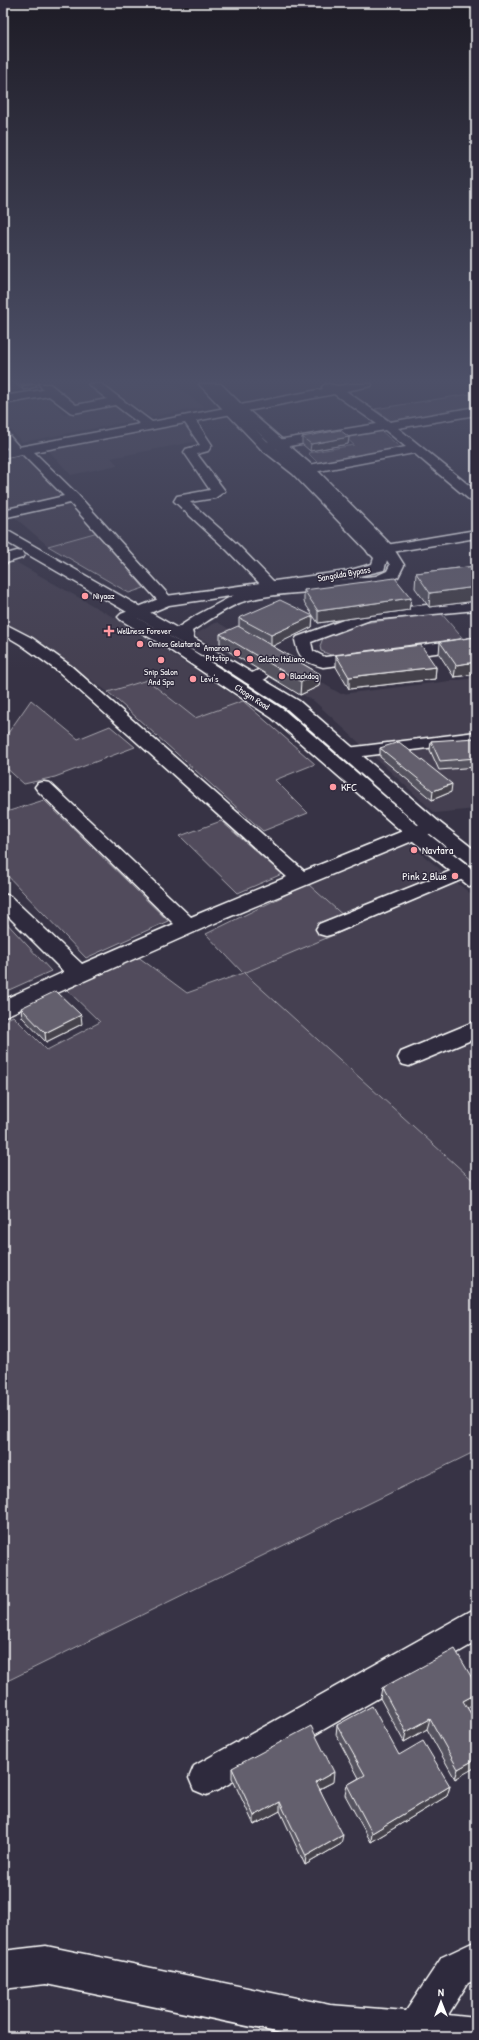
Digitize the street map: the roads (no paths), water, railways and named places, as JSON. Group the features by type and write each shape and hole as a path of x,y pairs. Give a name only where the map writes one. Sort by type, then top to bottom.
{"main road":[{"path":"52,479 73,498 166,601"},
{"path":"209,479 218,492 210,495 182,498 181,502 232,547 269,586"},
{"name":"Sangolda Bypass","path":"187,640 184,630 202,618 239,598 272,591 379,580 393,574 397,565 313,479"},
{"path":"453,479 476,498"},
{"path":"3,514 73,498"},
{"name":"Chogm Road","path":"3,534 132,614 278,714 424,830 472,871"},
{"path":"381,550 476,534"},
{"name":"Chogm Road","path":"3,547 132,614 257,676 293,705 347,753 424,830"},
{"name":"Sangolda Bypass","path":"132,614 166,601 368,571 379,567 381,550"},
{"path":"3,560 17,555"},
{"path":"476,605 368,616 303,640 300,657 323,662 476,643"},
{"path":"3,628 26,641 65,669 300,879"},
{"path":"347,753 476,737"},
{"path":"44,787 188,926"},
{"path":"3,1009 78,973 188,926 300,879 424,830"},
{"path":"326,929 472,871"},
{"path":"3,900 78,973"},
{"path":"408,1058 476,1029"},
{"path":"206,1778 476,1624"},
{"path":"415,2032 455,1970 476,1960"},
{"path":"3,1970 46,1965 330,2024 476,2037"}],"place":[{"name":"Niyaaz","path":"85,596"},
{"name":"Wellness Forever","path":"109,631"},
{"name":"Omios Gelataria","path":"140,644"},
{"name":"Amaron Pitstop","path":"237,653"},
{"name":"Gelato Italiano","path":"250,659"},
{"name":"Snip Salon And Spa","path":"161,660"},
{"name":"Blackdog","path":"282,676"},
{"name":"Levi's","path":"193,679"},
{"name":"KFC","path":"333,787"},
{"name":"Navtara","path":"414,850"},
{"name":"Pink 2 Blue","path":"455,876"}]}
